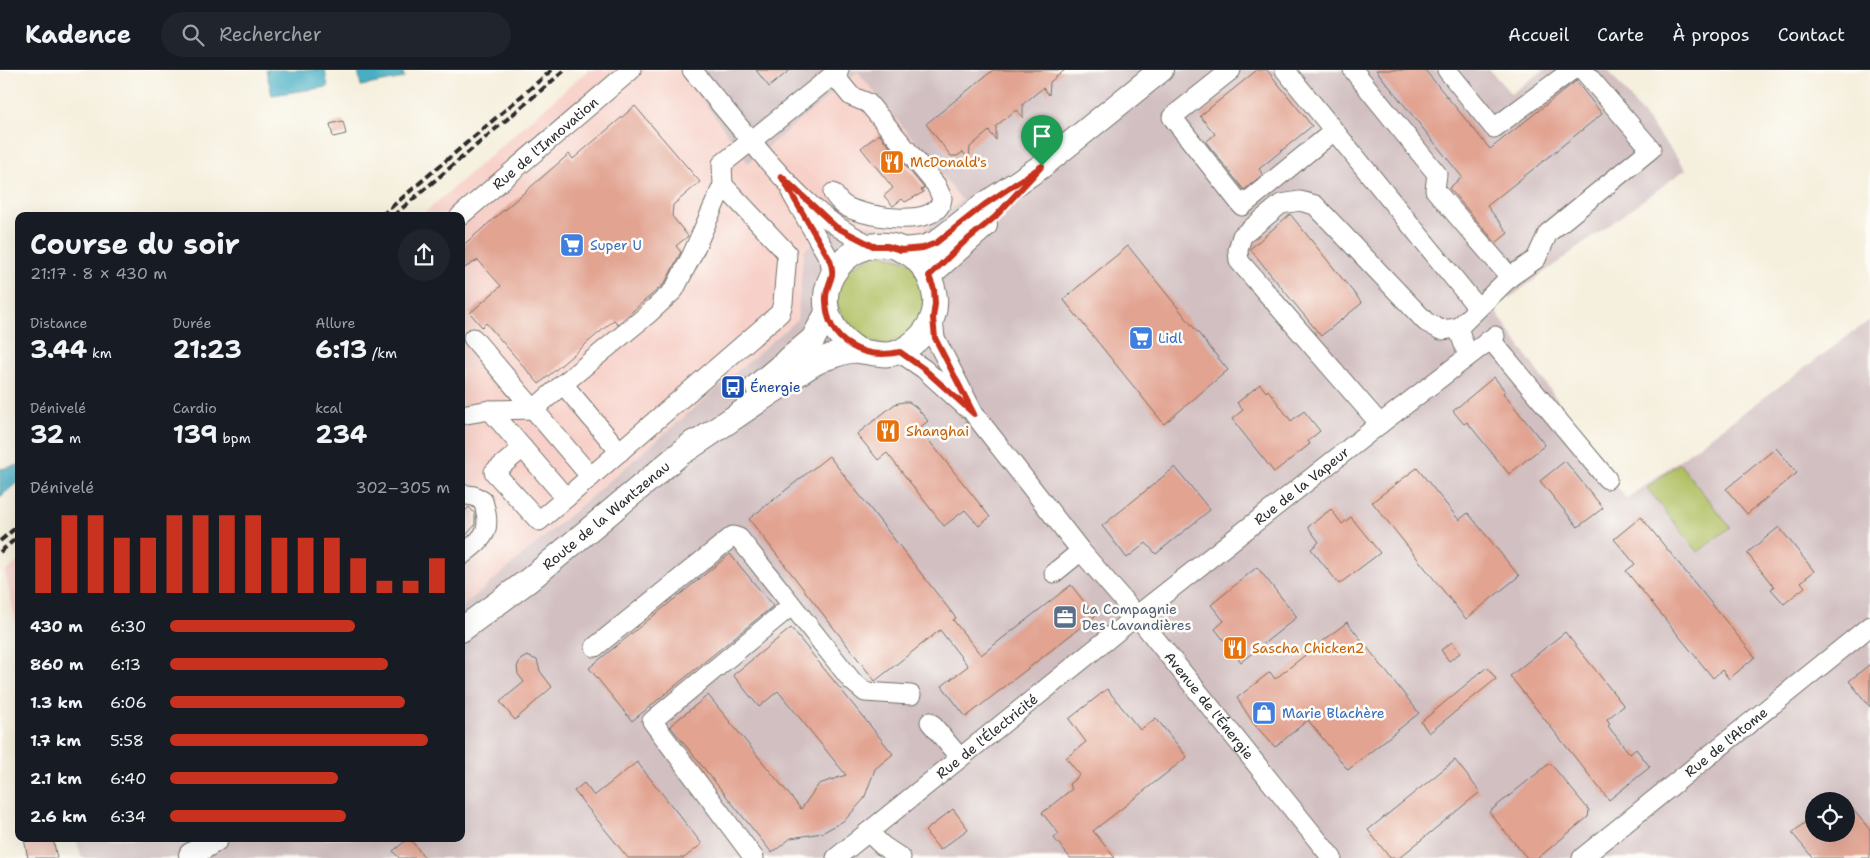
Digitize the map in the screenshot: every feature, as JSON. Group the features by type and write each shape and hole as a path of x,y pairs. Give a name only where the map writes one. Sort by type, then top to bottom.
{"main road":[{"path":"901,250 923,248 936,243 984,205 1042,166 1161,70"},
{"path":"929,276 962,244 995,217 1042,166"},
{"path":"873,246 887,246 901,250 922,265 929,276 934,289 935,304 933,318 925,332 914,344 900,352 886,355 858,350 844,341 833,328 827,313 827,286 832,274 849,255 873,246"},
{"name":"Route de la Wantzenau","path":"465,627 529,580 683,452 723,415 813,340 827,313"},
{"name":"Route de la Wantzenau","path":"683,452 816,362 858,350"},
{"name":"Route de la Wantzenau","path":"465,645 500,612 529,580"},
{"path":"188,856 204,842"},
{"path":"188,856 211,842"}],"street":[{"name":"Rue de l'Innovation","path":"465,212 631,70"},
{"path":"692,70 781,176 836,227 873,246"},
{"path":"1231,70 1172,117 1242,206 1334,131"},
{"path":"1285,70 1478,308"},
{"path":"1353,70 1436,174 1435,190 1510,277"},
{"path":"1447,70 1494,128 1572,70"},
{"path":"1380,424 1239,261 1238,250 1242,236 1281,204 1300,201 1315,205 1426,322 1441,330 1458,328 1510,277 1536,259 1548,233 1651,149 1584,70"},
{"path":"465,414 490,410 534,409 647,315 674,290 692,255 723,185 722,164 836,72 851,96 868,103 936,185 942,198 940,206 911,206 881,216 848,207 833,193"},
{"path":"781,176 820,240 830,260 832,274"},
{"path":"523,448 494,472 539,521 780,313 783,303 787,253 723,185"},
{"name":"Avenue de l'Énergie","path":"933,318 935,338 974,414"},
{"path":"1458,328 1468,356"},
{"path":"473,338 591,477"},
{"name":"Rue de la Vapeur","path":"1137,616 1380,424 1492,339 1607,479"},
{"name":"Avenue de l'Énergie","path":"900,352 924,369 974,414 1081,551 1137,616 1332,858"},
{"path":"563,384 620,452"},
{"path":"490,410 566,498"},
{"path":"465,495 474,496 482,501 488,528 485,536 465,553"},
{"path":"595,647 733,536 739,538 852,681 865,692 911,695"},
{"path":"1054,573 1081,551"},
{"path":"754,858 652,721 791,606"},
{"name":"Rue de l'Électricité","path":"836,858 1137,616"},
{"name":"Rue de l'Atome","path":"1582,858 1870,626"},
{"path":"930,722 960,758"},
{"path":"868,832 883,846 901,858"}],"shaded area":[{"path":"588,70 681,70 748,163 858,72 962,200 920,234 851,222 805,250 797,320 465,605 465,212 426,212"},
{"path":"681,70 1490,70 1511,94 1544,70 1608,70 1686,169 1494,309 1626,499 1870,320 1870,858 82,858 77,842 465,842 465,605 797,320 804,250 851,222 920,233 962,200 858,72 748,163"},
{"path":"15,564 15,617 5,572"}],"green space":[{"path":"878,253 912,263 928,306 910,335 887,344 864,340 846,325 837,303 837,291 847,269"},
{"path":"1679,463 1730,527 1698,552 1647,488"}],"water":[{"path":"266,70 325,70 328,87 272,95"},
{"path":"358,70 403,70 404,78 361,86"},
{"path":"15,466 15,484 0,497 0,469"}],"building":[{"path":"756,70 790,70 769,87"},
{"path":"993,70 1065,70 1050,82 1049,95 1043,88 1023,104 1023,118 1016,110 996,126 996,140 989,131 970,147 969,160 963,152 957,156 951,156 926,124"},
{"path":"1257,70 1267,70 1312,126 1259,169 1263,174 1244,190 1206,142 1215,134 1200,116"},
{"path":"1376,70 1425,70 1490,149 1576,81 1602,114 1487,206 1508,233 1496,243 1449,188 1462,177"},
{"name":"Super U","path":"635,106 700,182 673,205 672,216 688,236 676,246 681,252 665,283 618,324 614,320 539,384 486,323 482,327 470,313 501,286 478,260 465,268 465,244 569,154 573,159"},
{"path":"343,121 346,134 333,137 330,124"},
{"name":"McDonald's","path":"879,134 924,188 921,190 924,192 905,202 902,199 893,206 884,196 893,188 861,148"},
{"path":"1290,214 1362,303 1321,336 1250,249"},
{"path":"1128,246 1228,370 1164,424 1063,299"},
{"path":"1494,377 1505,391 1503,393 1545,445 1509,474 1467,422 1464,424 1453,411"},
{"path":"1260,384 1266,392 1268,390 1291,421 1304,411 1320,431 1308,441 1310,444 1274,472 1232,419 1243,410 1237,403"},
{"path":"909,402 916,407 928,421 919,428 990,517 979,526 965,510 944,526 887,453 878,460 857,434 895,404"},
{"path":"1776,448 1797,473 1747,514 1726,489"},
{"path":"829,456 956,618 953,620 981,655 1071,585 1095,616 966,717 942,686 968,666 940,630 875,681 749,519"},
{"path":"1565,461 1603,508 1578,527 1540,481"},
{"path":"1175,467 1210,510 1156,554 1146,543 1127,558 1102,526"},
{"path":"1417,468 1459,520 1468,513 1519,576 1466,619 1372,502"},
{"path":"469,507 475,514 475,525 465,536 465,511"},
{"path":"1331,509 1342,524 1351,517 1380,553 1339,584 1311,549 1319,542 1308,527"},
{"path":"1641,517 1755,657 1729,679 1722,670 1713,678 1626,571 1635,564 1614,539"},
{"path":"1779,527 1814,571 1801,582 1805,587 1784,604 1771,589 1774,587 1747,553"},
{"path":"730,554 773,606 632,721 589,668"},
{"path":"1257,567 1297,617 1241,662 1215,629 1224,621 1211,605"},
{"path":"1347,622 1419,713 1348,770 1308,720 1275,747 1254,724 1237,698 1270,672 1275,679"},
{"path":"791,628 893,754 875,769 864,799 845,820 822,833 791,838 772,853 670,726 708,695 801,809 819,784 846,775 778,691 759,707 733,675"},
{"path":"1565,632 1624,706 1607,719 1610,724 1608,726 1630,754 1636,749 1650,767 1609,800 1510,676"},
{"path":"1452,642 1460,653 1449,661 1441,650"},
{"path":"527,656 537,660 540,671 552,687 515,720 500,702 524,682 518,674 517,667 520,660"},
{"path":"1870,664 1870,707 1849,681"},
{"path":"1487,667 1496,679 1429,733 1421,722"},
{"path":"1107,689 1140,730 1156,718 1187,757 1093,831 1115,858 1070,858 1054,838 1059,834 1042,813 1072,789 1069,784 1080,775 1066,758 1086,742 1069,719"},
{"path":"1455,760 1480,792 1399,858 1390,858 1368,830"},
{"path":"637,762 702,844 684,858 628,858 574,791 584,783 594,796"},
{"path":"1550,763 1589,810 1588,817 1538,858 1527,858 1489,812"},
{"path":"953,809 968,829 940,850 925,831"},
{"path":"1855,812 1870,830 1870,858 1813,858 1792,833 1805,822 1805,842 1855,842"},
{"path":"25,842 54,842 57,858 28,858"},
{"path":"404,842 412,842 425,858 399,858 393,851"}],"railway":[{"path":"386,212 552,70"},
{"path":"398,212 565,70"},
{"path":"0,541 15,528"},
{"path":"0,552 15,539"}],"place":[{"name":"McDonald's","path":"892,162"},
{"name":"Super U","path":"572,245"},
{"name":"Lidl","path":"1141,338"},
{"name":"Énergie","path":"733,387"},
{"name":"Shanghai","path":"888,431"},
{"name":"La Compagnie Des Lavandières","path":"1065,617"},
{"name":"Sascha Chicken2","path":"1235,648"},
{"name":"Marie Blachère","path":"1264,713"}],"route":[{"path":"1042,166 995,217 962,244 929,276 934,289 935,304 933,318 935,338 974,414 947,392 924,369 900,352 886,355 858,350 844,341 833,328 827,313 826,300 827,286 832,274 830,260 781,176 836,227 853,238 873,246 887,246 901,250 923,248 936,243 984,205 1042,166"}]}
